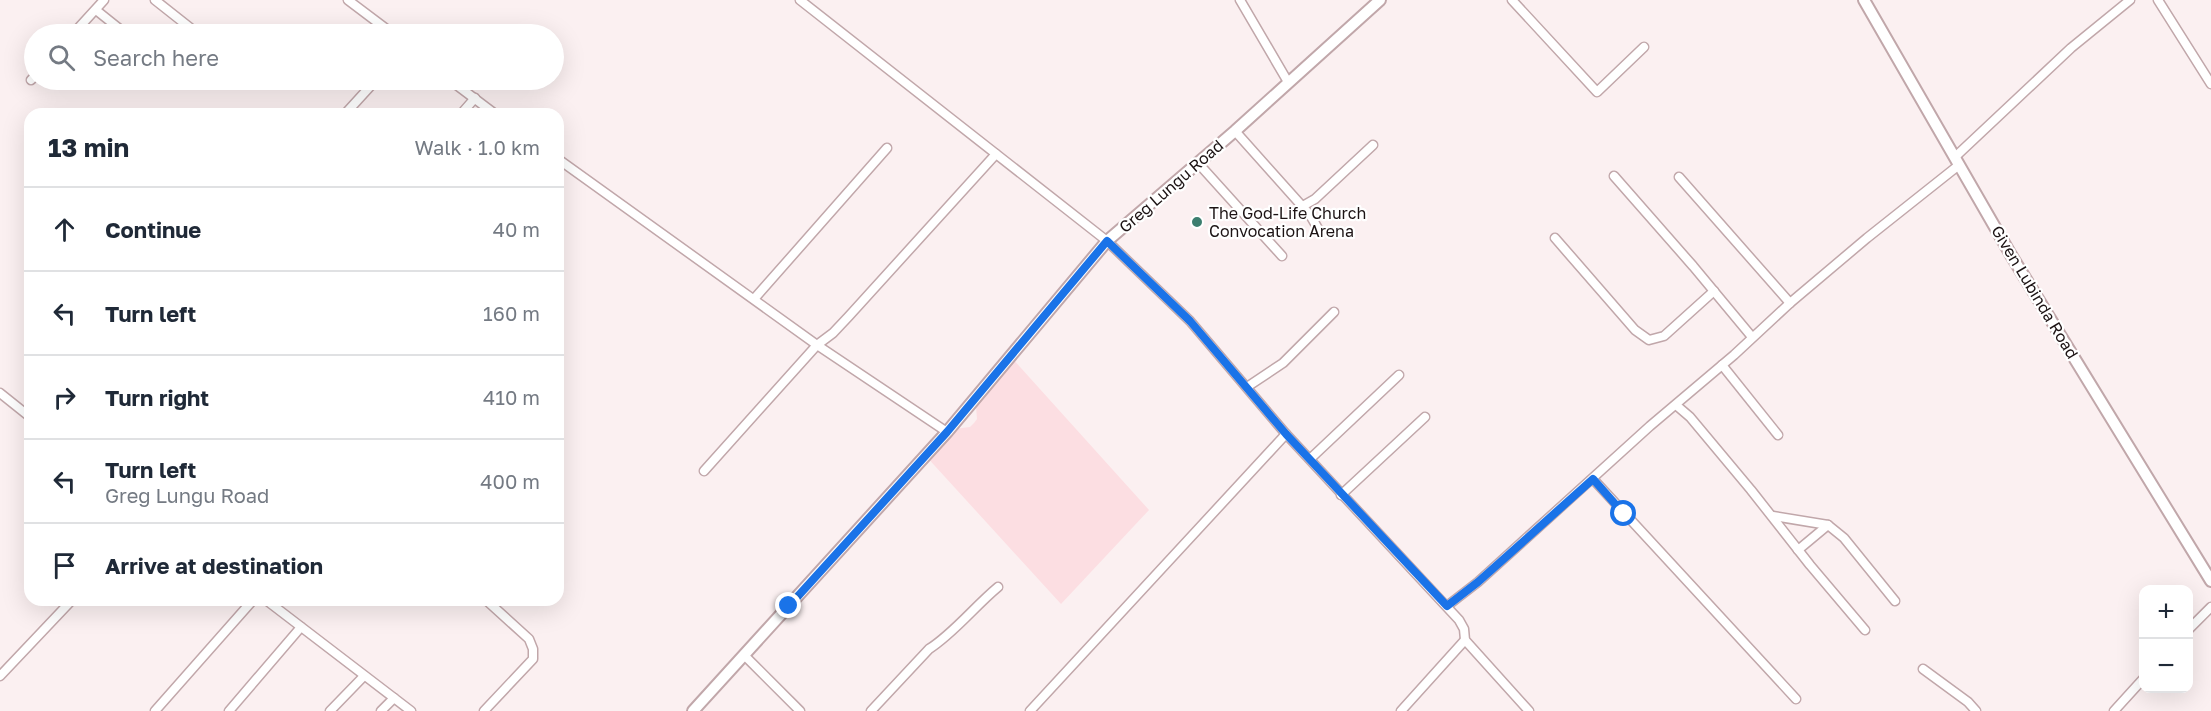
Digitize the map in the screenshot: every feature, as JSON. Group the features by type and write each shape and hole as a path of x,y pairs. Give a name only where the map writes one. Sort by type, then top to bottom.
{"street":[{"path":"83,24 104,0"},
{"path":"155,0 185,24"},
{"path":"348,0 380,24"},
{"path":"800,0 1107,241 1190,321 1341,495 1447,606 1464,629 1465,640 1529,711"},
{"path":"1240,0 1288,82"},
{"name":"Greg Lungu Road","path":"693,711 947,432 1107,241 1235,131 1380,0"},
{"path":"1512,0 1597,92 1644,47"},
{"name":"Given Lubinda Road","path":"1864,0 2095,393 2211,581"},
{"path":"1447,606 1478,582 1790,303 1957,161 2071,48 2130,0"},
{"path":"2158,0 2211,84"},
{"path":"96,10 114,24"},
{"path":"350,108 367,90"},
{"path":"464,90 488,108"},
{"path":"466,108 475,98"},
{"path":"1235,131 1314,220 1320,232"},
{"path":"1301,207 1315,199 1373,145"},
{"path":"754,299 887,148"},
{"path":"704,471 817,345 833,333 849,316 996,154"},
{"path":"564,163 817,345 947,432"},
{"path":"1198,163 1282,256"},
{"path":"1614,176 1752,337"},
{"path":"1679,177 1790,303"},
{"path":"1554,238 1635,330 1649,340 1665,336 1714,291"},
{"path":"1246,387 1283,363 1334,312"},
{"path":"1722,365 1778,435"},
{"path":"1310,459 1399,375"},
{"path":"0,393 24,412"},
{"path":"1676,405 1690,417 1865,630"},
{"path":"1341,495 1425,417"},
{"path":"1030,711 1286,434"},
{"path":"1593,479 1796,699"},
{"path":"1773,516 1828,525 1844,538 1895,601"},
{"path":"1798,550 1828,525"},
{"path":"871,711 929,649 940,642 978,603 998,587"},
{"path":"0,676 66,606"},
{"path":"154,711 248,606"},
{"path":"274,606 411,711"},
{"path":"484,711 533,659 533,649 529,639 493,606"},
{"path":"2193,625 2211,607"},
{"path":"229,711 301,627"},
{"path":"1401,711 1465,640"},
{"path":"745,656 800,711"},
{"path":"1923,669 1968,702 1976,711"},
{"path":"330,711 364,676"},
{"path":"2114,711 2139,684"},
{"path":"381,711 394,698"}],"shaded area":[{"path":"1011,357 1149,510 1061,604 924,454 954,429 970,427 974,423 977,419 976,406"}],"place":[{"name":"The God-Life Church Convocation Arena","path":"1197,222"}],"route":[{"path":"789,606 947,432 1107,241 1190,321 1341,495 1447,606 1478,582 1593,479 1624,514"}]}
